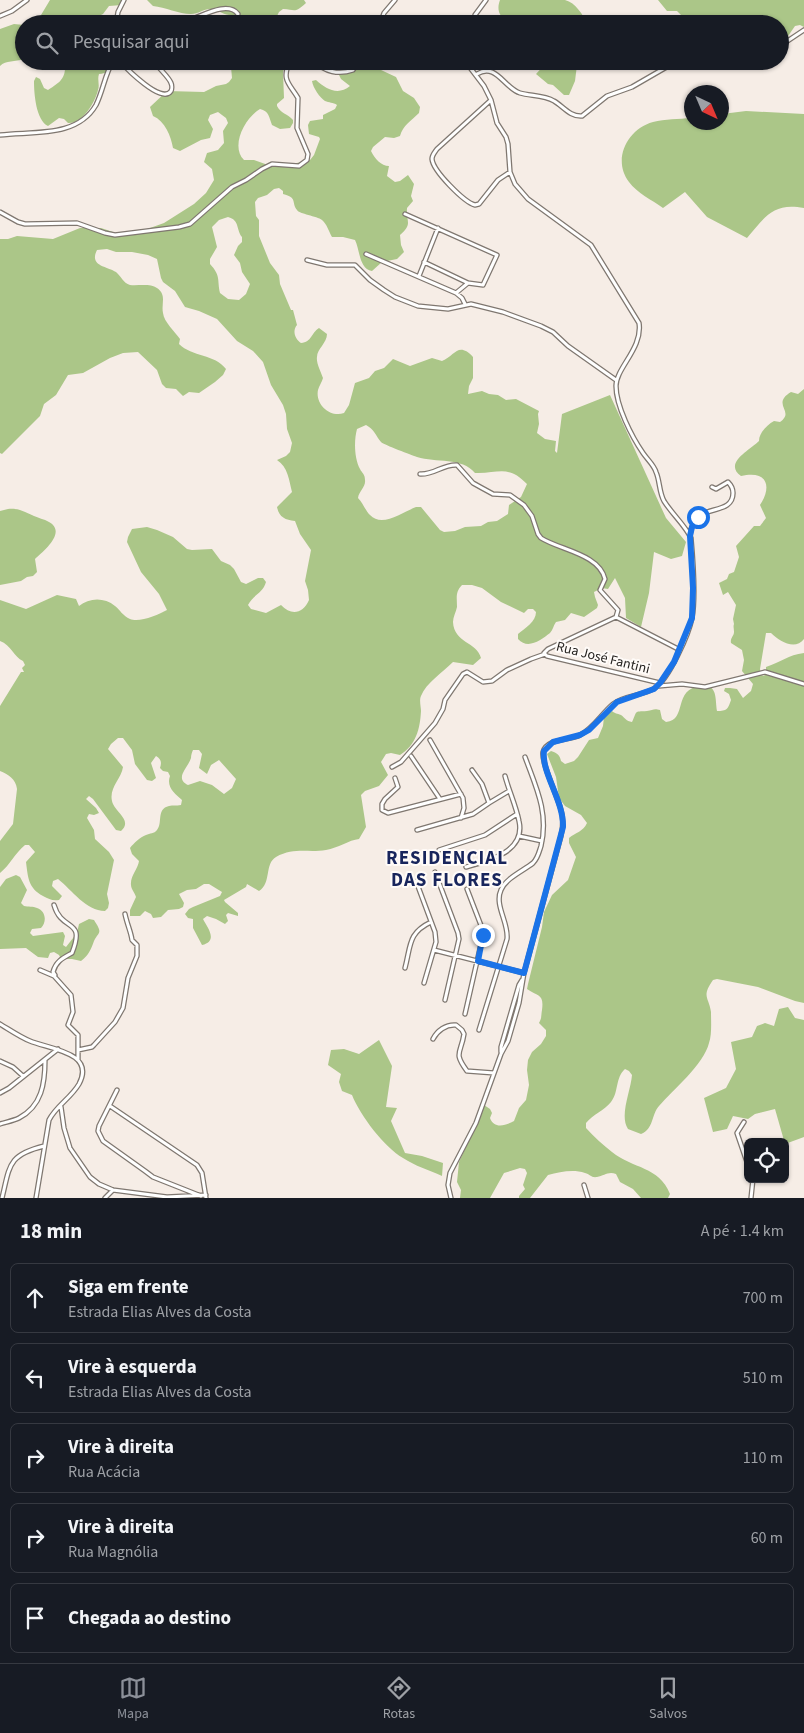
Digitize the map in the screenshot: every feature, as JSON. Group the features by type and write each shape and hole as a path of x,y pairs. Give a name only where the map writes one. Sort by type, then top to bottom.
{"street":[{"path":"0,16 12,11 27,0"},
{"path":"118,15 124,0"},
{"path":"383,15 395,0"},
{"path":"475,15 486,0"},
{"path":"204,15 223,9 233,9 238,15"},
{"path":"789,40 804,30"},
{"path":"0,135 60,130 81,122 96,104 109,70"},
{"path":"128,70 157,92 164,95 168,94 171,90 172,84 161,70"},
{"path":"0,212 25,224 76,223 116,235 180,227 193,222 232,187 262,169 272,164 299,166 306,160 308,154 297,128 298,98 287,84 288,70"},
{"path":"326,70 345,72 352,70"},
{"path":"473,70 491,100 497,123 506,137 510,172 515,184 528,199 582,237 590,245 639,323 639,335 636,344 616,380 618,395 627,422 639,448 656,470 663,499 690,536"},
{"path":"477,74 494,72 499,75 506,85 518,93 553,100 573,115 582,116 607,96 632,88 662,70"},
{"path":"491,100 437,149 433,155 433,162 460,195 475,205 479,204 502,176 510,172"},
{"path":"405,214 497,255 483,285 468,283 424,262"},
{"path":"418,276 438,228"},
{"path":"366,254 456,292 465,304"},
{"path":"307,260 327,265 355,265 373,283 395,297 418,306 448,309 465,304 503,312 547,329 616,380"},
{"path":"456,292 468,283"},
{"path":"420,474 431,474 450,465 457,465 473,483 493,494 510,495 518,500 529,509 541,538 589,560 601,571 605,579 600,590 618,610 616,617 680,650"},
{"path":"451,1198 448,1185 450,1173 473,1129 501,1054 501,1047 524,973 563,827 561,810 545,763 544,751 553,742 580,735 589,730 617,702 645,693 659,685 669,671 680,650 692,618 693,588 690,536 692,527 698,517 726,506 732,501 733,492 728,482 716,489 712,487"},
{"name":"Rua José Fantini","path":"616,617 546,650 545,654 659,685"},
{"path":"392,767 401,762 435,723 462,674 467,672 483,682 492,682 507,670 545,654"},
{"path":"659,685 682,684 705,687 765,672 804,684"},
{"path":"430,740 461,794 464,803 461,818"},
{"path":"411,756 440,799"},
{"path":"479,1030 500,967 508,932 499,902 501,890 511,878 536,859 545,825 542,804 525,757"},
{"path":"472,770 482,784 488,803"},
{"path":"466,867 500,856 513,846 519,836 520,822 505,776"},
{"path":"395,778 398,787 382,804 382,810 385,813 392,813 461,794"},
{"path":"417,830 473,814 509,791"},
{"path":"439,850 485,835 517,814"},
{"path":"519,836 542,841"},
{"path":"435,872 458,933 445,1000"},
{"path":"416,881 436,937 424,983"},
{"path":"465,1014 483,935 467,889"},
{"path":"54,905 57,915 76,931 77,937 72,953 58,961 55,966 53,972 57,979"},
{"path":"78,1050 92,1047 114,1022 124,1005 128,978 137,956 138,945 132,940 132,934 127,926 125,914"},
{"path":"405,968 414,934 420,927 431,922"},
{"path":"434,950 524,973"},
{"path":"40,970 52,974 71,995 73,1014 68,1025 77,1034 78,1061"},
{"path":"0,1024 25,1039 65,1051 78,1061 82,1069 82,1077 78,1086 54,1112 50,1120 36,1198"},
{"path":"433,1039 446,1026 456,1025 464,1034 458,1053 467,1071 494,1073"},
{"path":"0,1093 59,1048"},
{"path":"0,1124 21,1117 34,1105 44,1087 45,1060"},
{"path":"0,1061 13,1067 23,1076"},
{"path":"117,1090 103,1117 98,1132 103,1141 153,1176 201,1196"},
{"path":"61,1106 64,1128 70,1148 90,1177 104,1187 167,1198 206,1196 202,1173 197,1165 110,1106"},
{"path":"744,1122 737,1133 744,1153"},
{"path":"2,1198 9,1169 14,1160 26,1152 44,1146"},
{"path":"751,1198 753,1183"},
{"path":"584,1185 588,1198"},
{"path":"105,1198 113,1190"},
{"path":"140,1198 142,1194"}],"green space":[{"path":"50,0 126,0 122,5 109,6 101,15 41,15"},
{"path":"147,0 304,0 306,3 297,10 283,9 278,15 229,15 210,9 194,14 186,14 153,6"},
{"path":"500,0 565,0 576,6 582,15 501,15 498,9"},
{"path":"658,0 804,0 804,27 800,25 795,26 789,35 789,15 681,15 677,11 667,11"},
{"path":"15,24 15,61 0,66 0,29"},
{"path":"109,70 99,74 99,88 91,106 83,116 78,120 68,123 64,119 59,118 48,126 38,113 34,81 36,77 40,79 44,88 48,90 57,84 65,71"},
{"path":"231,70 284,70 284,98 277,106 293,120 290,128 280,129 272,125 265,111 260,109 249,119 239,140 238,147 244,160 254,160 268,165 274,162 288,165 310,160 314,155 320,139 309,134 308,125 310,121 323,119 323,115 335,109 337,105 323,100 315,90 312,81 316,80 332,90 341,91 346,89 350,86 341,79 336,70 381,70 396,77 403,91 414,98 420,107 419,113 405,126 400,136 394,138 385,137 371,151 378,162 389,166 387,176 395,182 408,175 414,184 411,196 413,201 407,208 408,225 400,235 404,252 397,259 382,262 372,271 368,270 362,263 355,240 332,237 322,220 298,211 291,197 283,194 283,191 279,188 258,198 255,202 256,216 259,220 259,236 270,263 279,275 280,284 291,310 293,310 297,325 294,332 296,337 301,343 305,342 319,328 327,334 317,354 318,365 323,378 318,388 321,405 329,412 344,413 349,405 355,383 369,378 375,371 384,368 393,359 410,366 432,358 442,361 457,351 464,350 473,357 473,378 468,394 482,391 498,395 506,400 516,399 539,411 537,433 545,439 556,441 555,451 557,453 562,414 610,395 666,518 686,542 682,556 671,559 654,552 649,593 641,627 626,618 625,598 615,578 608,589 602,588 594,592 598,605 597,608 584,617 571,613 565,620 556,622 551,632 543,638 534,643 526,644 518,639 518,634 536,616 536,612 533,609 528,609 524,613 501,602 482,588 462,585 457,595 457,607 453,620 454,629 461,638 479,653 481,658 473,665 453,662 423,691 420,699 420,724 416,736 410,746 400,755 386,754 381,762 388,775 379,786 365,791 361,795 366,827 359,839 326,850 295,851 276,857 270,864 263,888 259,891 247,884 246,887 224,900 238,913 238,916 228,913 226,915 228,921 225,924 207,916 203,919 211,937 207,943 202,945 193,928 193,919 188,918 185,914 189,909 220,896 222,892 209,884 204,884 196,889 187,890 179,894 184,903 183,907 168,910 161,917 153,918 151,914 145,911 140,916 130,916 130,910 136,897 131,882 139,861 132,854 130,848 142,837 157,830 162,810 170,806 181,805 182,800 170,787 170,776 168,772 160,768 161,762 159,758 156,756 151,763 156,778 152,781 147,780 135,764 132,750 123,738 118,738 108,749 123,767 112,794 113,804 125,821 121,831 116,830 93,799 89,796 86,799 99,813 89,814 87,818 94,830 95,839 109,852 114,860 107,894 108,908 105,911 98,910 85,904 58,879 53,881 52,886 62,896 59,900 51,900 38,893 32,886 27,873 26,862 35,852 29,845 21,848 0,873 0,841 13,824 17,789 11,777 0,771 0,706 21,672 24,672 22,668 25,665 7,645 0,641 0,600 26,609 57,595 76,599 79,606 87,601 101,600 111,603 125,616 134,620 148,618 163,612 167,610 159,594 141,572 127,542 132,529 147,527 173,537 187,549 212,549 221,561 234,569 241,582 246,584 258,578 263,578 266,582 265,586 248,605 251,609 266,613 281,605 289,611 300,611 309,600 305,581 311,550 300,534 295,521 283,517 277,507 292,492 286,470 277,460 290,452 292,443 287,429 286,414 271,385 263,362 253,351 237,341 217,319 185,307 175,291 163,282 157,259 132,252 116,252 107,249 97,250 95,259 97,262 103,267 116,272 128,284 151,286 157,288 162,293 164,316 180,339 179,344 190,351 216,361 226,369 223,375 199,393 189,392 183,396 176,389 166,388 162,384 157,370 138,352 123,353 83,373 68,375 56,395 44,404 40,416 2,454 0,453 0,239 17,236 53,239 80,228 101,228 116,233 131,234 164,223 194,204 206,193 214,180 212,169 204,162 207,153 218,150 224,143 223,131 228,123 226,118 218,112 210,115 208,120 213,129 210,138 201,140 180,151 173,148 167,129 161,121 153,116 150,107 167,91 204,92 216,86 226,84 232,78","holes":["228,217 232,218 242,237 242,242 234,255 250,284 246,294 239,300 228,299 220,293 217,275 210,264 210,259 217,247 212,227 219,220","366,425 381,442 392,448 424,459 456,462 470,468 475,473 508,472 514,474 527,484 521,497 509,505 508,514 497,521 488,522 481,526 465,527 455,531 444,532 440,530 421,507 416,507 386,520 375,519 368,513 358,498 365,480 358,465 355,438 357,429","193,750 199,750 202,754 199,768 207,774 211,765 219,760 236,779 232,788 224,794 212,785 200,781 188,785 184,782 182,776"]},
{"path":"540,70 576,70 575,81 569,95 564,95 536,74"},
{"path":"746,111 804,114 804,208 785,207 777,209 765,218 747,238 707,217 685,192 663,208 636,190 624,173 622,164 622,155 629,138 644,126 658,121 684,119 684,130 729,130 729,113"},
{"path":"804,389 804,639 800,643 787,644 771,633 766,633 760,669 761,675 764,676 766,667 804,653 804,1003 758,987 717,979 713,980 707,990 711,1012 711,1028 710,1040 706,1051 695,1068 656,1110 648,1129 641,1134 628,1129 626,1124 625,1110 632,1075 625,1069 611,1102 586,1123 586,1128 612,1152 659,1178 670,1194 668,1198 641,1198 633,1189 620,1182 616,1174 613,1173 595,1177 571,1171 548,1175 530,1198 519,1198 525,1189 523,1185 527,1173 525,1169 520,1168 504,1173 490,1198 460,1198 461,1190 457,1182 459,1162 484,1105 490,1109 492,1113 490,1118 494,1124 500,1126 514,1121 519,1108 526,1100 529,1085 528,1060 532,1052 541,1044 546,1036 546,1030 539,1023 542,1010 541,998 527,989 544,912 552,895 568,880 576,857 569,843 569,838 581,830 587,823 581,815 565,806 559,798 556,777 547,754 551,751 555,753 565,764 574,761 589,740 598,738 603,726 604,717 612,711 632,722 638,712 658,709 662,719 666,722 673,720 677,716 683,698 692,688 710,687 715,693 717,711 725,710 730,703 729,694 724,691 725,688 737,689 743,698 751,691 753,684 742,671 744,660 742,650 731,643 734,633 733,619 736,605 728,592 723,595 719,583 727,579 729,574 734,572 739,557 736,546 754,526 760,526 766,518 760,505 764,498 766,485 761,477 756,475 741,476 736,471 735,466 740,457 759,441 760,435 766,427 774,421 780,422 784,419 784,398 791,392 798,394"},
{"path":"8,509 18,510 47,521 54,526 56,531 52,541 35,559 37,572 33,576 21,581 0,585 0,511"},
{"path":"16,875 20,877 27,890 21,903 24,906 40,909 45,917 41,928 32,929 30,933 33,936 63,932 65,936 63,945 66,947 77,933 79,924 89,919 94,920 99,928 99,932 89,952 81,961 61,959 54,952 50,953 48,958 38,957 26,948 0,949 0,887 6,879"},
{"path":"788,1007 795,1018 804,1020 804,1137 789,1143 789,1138 783,1138 775,1109 755,1114 748,1119 733,1116 727,1129 713,1132 704,1098 726,1088 736,1069 731,1042 752,1037 757,1026 765,1023 774,1026 779,1009"},
{"path":"379,1040 392,1066 386,1107 397,1108 391,1121 405,1153 443,1163 442,1176 408,1161 388,1146 367,1121 352,1095 342,1091 339,1082 341,1074 328,1065 331,1050 344,1049 359,1054"}],"district":[{"name":"RESIDENCIAL DAS FLORES","path":"447,869"}],"route":[{"path":"483,935 478,961 524,973 563,827 561,810 545,763 544,751 553,742 572,738 589,730 613,704 654,689 669,671 680,650 692,618 693,588 690,536 692,527 698,517"}]}
